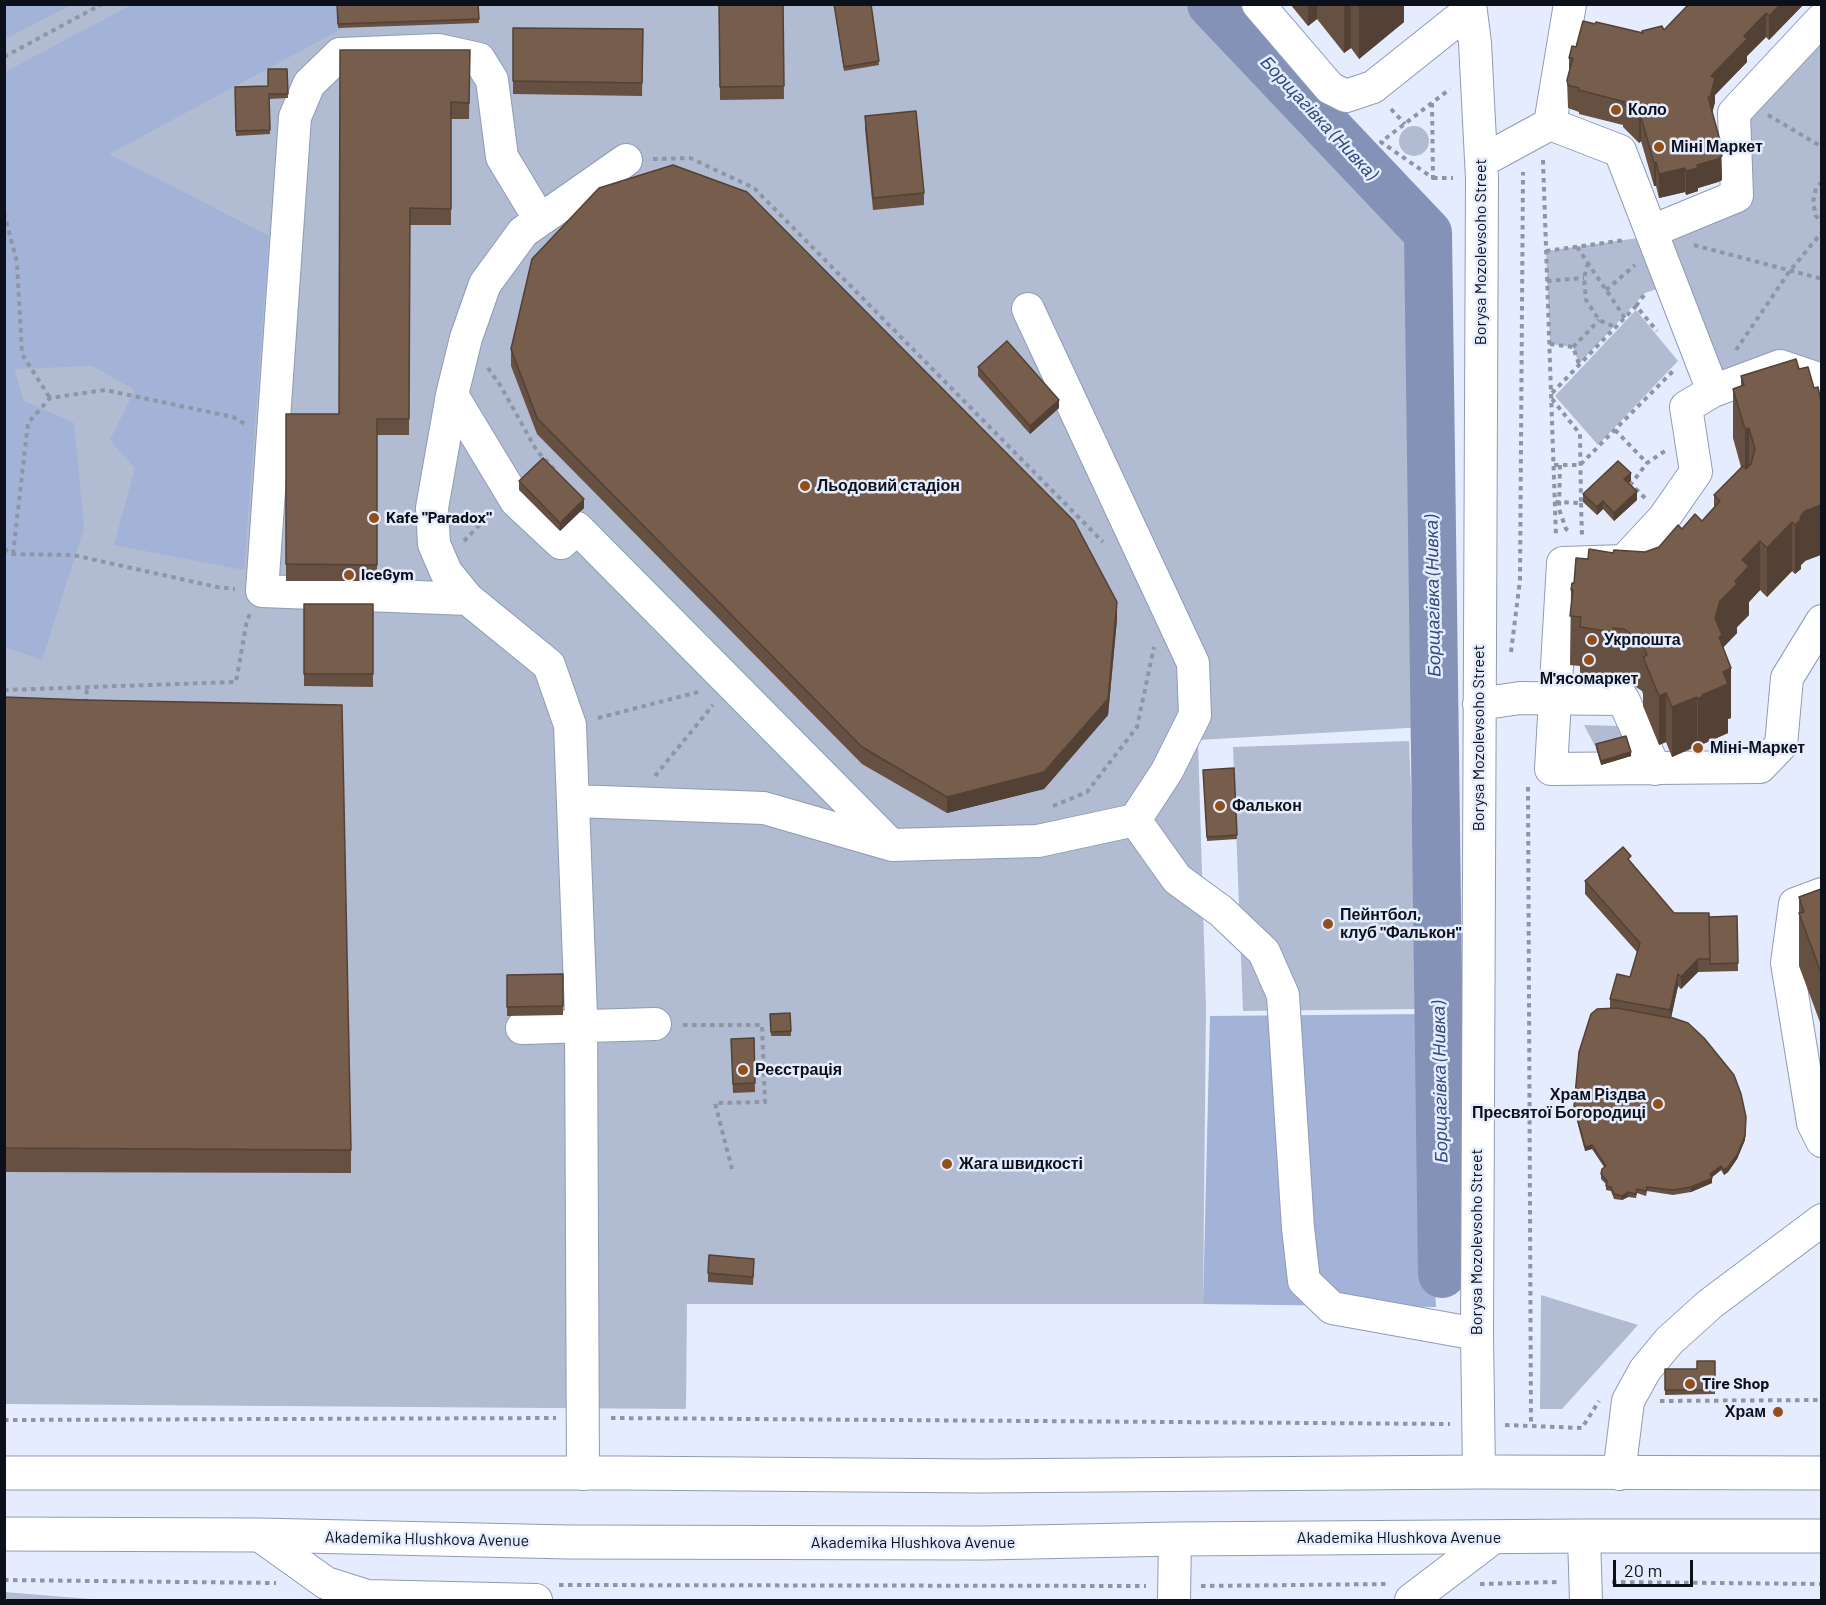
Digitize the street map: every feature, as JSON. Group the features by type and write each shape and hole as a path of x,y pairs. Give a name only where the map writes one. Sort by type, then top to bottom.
{"highway":[{"path":"4,1473 992,1476 1479,1472 1821,1473"},
{"name":"Akademika Hlushkova Avenue","path":"4,1534 259,1535 579,1542 984,1543 1175,1539 1821,1536"}],"street":[{"path":"1258,4 1330,88 1346,96 1373,87 1459,26"},
{"path":"1547,136 1570,4"},
{"path":"1640,235 1737,196 1734,113 1821,19"},
{"name":"Borysa Mozolevsoho Street","path":"1459,26 1482,161 1477,1334 1479,1472"},
{"path":"468,599 262,591 295,117 309,84 340,54 438,50 479,59 492,80 502,157 540,220"},
{"path":"1482,161 1547,136 1620,151 1640,235 1713,391"},
{"path":"584,1474 580,1026 570,725 549,664 468,599 446,572 434,544 432,508 452,395 466,338 485,284 523,232 626,160"},
{"path":"573,801 764,808 892,845 1038,841 1135,820 1167,771 1195,715 1193,663 1028,309"},
{"path":"1821,380 1780,366 1713,391 1686,407 1696,472 1664,518 1624,561 1563,563 1551,769 1760,767 1781,745 1787,678 1821,621"},
{"path":"452,395 516,501 561,543 577,528 892,845"},
{"path":"1479,704 1520,698 1623,699 1655,769"},
{"path":"1135,820 1177,879 1221,911 1264,952 1283,995 1298,1228 1304,1281 1332,1308 1477,1334"},
{"path":"1821,894 1795,904 1787,963 1813,1123 1821,1141"},
{"path":"522,1028 656,1024"},
{"path":"1619,1473 1628,1401 1645,1370 1669,1341 1710,1304 1821,1220"},
{"path":"259,1535 326,1592 367,1596 546,1593"},
{"path":"1584,1536 1586,1591"},
{"path":"1422,1592 1494,1537"},
{"path":"1174,1593 1175,1539"}],"path":[{"path":"4,57 102,4"},
{"path":"1432,103 1381,142 1433,178 1432,103 1459,26"},
{"path":"1734,113 1749,116 1767,114 1821,147"},
{"path":"1547,136 1546,251 1557,502 1566,529 1582,540"},
{"path":"626,160 690,158 754,188 1106,544"},
{"path":"1821,182 1816,189 1813,202 1816,216 1821,223"},
{"path":"4,213 17,262 21,354 50,398"},
{"path":"1731,357 1788,272 1821,232"},
{"path":"1546,251 1640,235"},
{"path":"1688,243 1788,272 1821,279"},
{"path":"1577,247 1624,318"},
{"path":"1588,263 1584,278 1586,300 1599,320 1615,327"},
{"path":"1606,290 1637,263"},
{"path":"1547,281 1584,278"},
{"path":"1551,396 1636,306 1662,338"},
{"path":"1573,347 1599,320"},
{"path":"466,338 500,385 537,451 559,474"},
{"path":"1550,344 1573,347"},
{"path":"1573,347 1579,364"},
{"path":"1554,465 1580,465 1682,361"},
{"path":"13,554 28,423 50,398 105,390 233,417 272,439"},
{"path":"1551,396 1580,434 1581,503 1557,502"},
{"path":"1615,430 1647,463"},
{"path":"1664,518 1631,484 1647,463 1671,448 1696,472"},
{"path":"1556,538 1560,465"},
{"path":"1629,473 1635,479"},
{"path":"1580,499 1588,491"},
{"path":"4,549 13,554 74,555 217,587 262,591 247,620 236,682 4,690"},
{"path":"1046,809 1087,792 1137,727 1156,637"},
{"path":"570,725 731,684"},
{"path":"633,803 731,684"},
{"path":"85,705 87,686"},
{"path":"656,1024 762,1024 765,1102 716,1103 732,1169"},
{"path":"4,1420 583,1418 1477,1424 1582,1428 1598,1401 1821,1400"},
{"path":"4,1580 286,1583"},
{"path":"546,1593 1586,1591 1821,1584"}],"shaded area":[{"path":"5,4 71,4 71,5 5,39"},
{"path":"4,5 1198,5 1421,236 1425,727 1198,740 1206,1007 1203,1304 687,1304 686,1409 5,1404"},
{"path":"131,5 386,5 109,154 269,236 244,570 114,545 135,468 110,440 135,390 92,366 14,369 24,401 74,423 84,528 42,660 5,647 5,72"},
{"path":"1821,33 1821,368 1718,376 1665,237 1751,202 1745,117"},
{"path":"1414,126 1425,130 1429,141 1425,152 1414,156 1403,152 1399,141 1403,130"},
{"path":"1638,238 1657,289 1645,293 1579,364 1573,347 1550,344 1546,251"},
{"path":"1636,310 1678,361 1598,445 1555,396"},
{"path":"1584,725 1619,726 1626,740 1596,748"},
{"name":"Пейнтбол, клуб \"Фалькон\"","path":"1409,741 1420,1009 1243,1011 1233,747"},
{"path":"1422,1014 1436,1307 1203,1304 1210,1016"},
{"path":"1541,1295 1638,1325 1562,1409 1540,1409"},
{"path":"4,1592 102,1600 5,1600"}],"building":[{"path":"337,4 478,4 479,19 338,24"},
{"path":"719,4 783,4 784,86 720,87"},
{"path":"834,4 871,4 879,61 844,67"},
{"path":"1689,4 1781,4 1769,16 1766,13 1744,36 1747,39 1711,76 1715,78 1710,98 1708,97 1722,156 1697,165 1698,168 1686,171 1685,168 1659,174 1641,117 1639,119 1623,103 1625,102 1568,85 1567,80 1573,58 1569,58 1572,46 1576,47 1583,21 1643,33 1642,31 1662,26 1664,30"},
{"path":"513,28 643,29 642,83 513,81"},
{"path":"340,50 470,50 469,103 451,102 451,209 410,208 409,419 377,419 377,565 286,564 286,414 339,414"},
{"path":"268,69 287,69 288,94 269,94 270,130 236,131 235,87 268,86"},
{"path":"916,111 924,193 873,198 865,116"},
{"name":"Льодовий стадіон","path":"673,165 747,192 1074,521 1117,602 1108,699 1044,772 947,797 862,747 537,418 511,349 532,259 599,188"},
{"path":"1007,341 1059,400 1030,426 978,367"},
{"path":"1796,359 1799,369 1808,367 1814,388 1818,387 1821,401 1821,505 1805,511 1795,525 1792,522 1767,548 1760,541 1742,560 1749,566 1735,581 1737,584 1720,601 1715,618 1722,635 1719,637 1731,668 1723,672 1728,684 1698,699 1697,697 1672,707 1666,693 1659,696 1643,657 1647,655 1642,642 1624,629 1613,628 1613,632 1580,627 1581,617 1570,616 1576,558 1588,559 1589,549 1613,553 1614,550 1645,552 1659,547 1678,525 1682,529 1695,514 1702,521 1720,501 1714,495 1743,466 1746,469 1751,464 1755,449 1749,428 1745,429 1733,389 1744,385 1741,376"},
{"path":"543,458 584,499 560,523 519,481"},
{"path":"1618,461 1631,473 1624,479 1637,491 1614,513 1603,501 1597,507 1583,494"},
{"path":"304,604 373,604 373,674 304,674"},
{"path":"4,697 342,705 351,1150 4,1148"},
{"path":"1626,736 1631,752 1601,761 1596,744"},
{"name":"Фалькон","path":"1234,768 1237,835 1207,837 1203,770"},
{"path":"1623,847 1631,856 1628,859 1674,913 1709,913 1710,959 1698,959 1681,977 1678,974 1670,1010 1610,999 1617,974 1630,977 1640,943 1585,881"},
{"path":"1821,889 1821,973 1799,913 1804,912 1799,897"},
{"path":"1737,916 1738,963 1710,964 1709,917"},
{"path":"563,974 563,1006 507,1007 507,975"},
{"name":"Храм Різдва Пресвятої Богородиці","path":"1617,1008 1670,1017 1688,1023 1704,1038 1734,1075 1746,1117 1745,1136 1737,1155 1728,1167 1724,1170 1721,1166 1710,1174 1712,1178 1691,1187 1673,1190 1647,1187 1646,1191 1637,1189 1636,1194 1628,1192 1622,1196 1614,1194 1611,1187 1606,1186 1607,1181 1601,1174 1602,1169 1606,1166 1592,1145 1585,1147 1574,1106 1579,1052 1591,1014 1597,1009"},
{"path":"790,1013 791,1031 771,1032 770,1014"},
{"name":"Реєстрація","path":"754,1038 755,1083 733,1084 731,1039"},
{"path":"709,1255 754,1259 753,1277 708,1273"},
{"name":"Tire Shop","path":"1697,1361 1715,1361 1715,1390 1665,1390 1665,1369 1697,1369"}],"waterway":[{"name":"Борщагівка (Нивка)","path":"1211,4 1428,233 1442,1274"}],"place":[{"name":"Коло","path":"1616,110"},
{"name":"Міні Маркет","path":"1659,147"},
{"name":"Льодовий стадіон","path":"805,486"},
{"name":"Kafe \"Paradox\"","path":"374,518"},
{"name":"IceGym","path":"349,575"},
{"name":"Укрпошта","path":"1592,640"},
{"name":"М'ясомаркет","path":"1589,660"},
{"name":"Міні-Маркет","path":"1698,748"},
{"name":"Фалькон","path":"1220,806"},
{"name":"Пейнтбол, клуб \"Фалькон\"","path":"1328,924"},
{"name":"Реєстрація","path":"743,1070"},
{"name":"Храм Різдва Пресвятої Богородиці","path":"1658,1104"},
{"name":"Жага швидкості","path":"947,1164"},
{"name":"Tire Shop","path":"1690,1384"},
{"name":"Храм","path":"1778,1412"}]}
